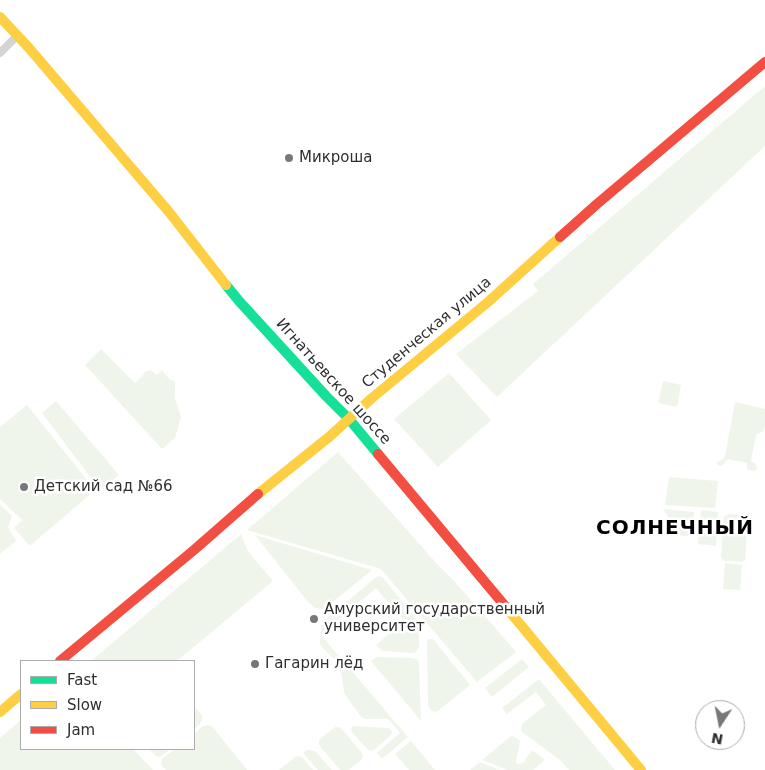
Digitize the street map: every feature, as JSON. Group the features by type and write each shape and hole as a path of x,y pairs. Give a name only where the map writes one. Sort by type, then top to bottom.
{"main road":[{"name":"Игнатьевское шоссе","path":"0,17 74,100 169,212 239,301 349,419 641,770"},
{"name":"Студенческая улица","path":"61,660 488,302 598,204 765,62"},
{"path":"0,712 20,695"}],"street":[{"path":"0,53 17,36"}],"shaded area":[{"path":"765,86 765,146 497,397 456,354 538,291 533,284"},
{"path":"101,349 135,383 145,372 151,370 157,375 162,370 169,379 175,382 175,398 181,417 175,438 162,449 85,365"},
{"path":"449,373 491,420 438,467 394,419"},
{"path":"663,381 681,385 677,407 658,403"},
{"path":"56,401 119,475 100,490 42,413"},
{"path":"735,402 765,409 764,431 756,435 751,461 757,467 753,471 747,469 747,463 728,459 722,466 716,463 725,456"},
{"path":"27,405 95,490 30,546 14,528 22,520 0,499 0,427"},
{"path":"338,452 516,652 477,682 381,569 247,530"},
{"path":"669,477 718,481 715,508 665,505"},
{"path":"0,504 12,516 8,527 16,541 0,554"},
{"path":"663,509 694,512 692,536 681,536"},
{"path":"701,510 718,512 716,546 698,544"},
{"path":"728,514 745,515 748,518 745,560 742,562 724,561 721,557 724,517"},
{"path":"241,534 247,550 273,581 178,660 92,660"},
{"path":"255,535 372,570 328,606 322,609 315,608 308,602"},
{"path":"725,563 742,565 740,590 723,589"},
{"path":"380,576 419,622 419,646 416,652 382,651 376,645 404,621 376,588 321,635 323,622 376,577"},
{"path":"321,635 408,737 382,759 377,753 400,733 387,719 362,718 344,692 339,668 336,661 320,643"},
{"path":"429,639 433,639 470,685 435,712 428,706 427,642"},
{"path":"376,657 412,658 419,662 421,721 371,661"},
{"path":"522,659 529,667 492,697 485,688"},
{"path":"539,679 615,770 569,770 560,760 522,732 521,727 523,723 546,705 536,692 507,714 502,708"},
{"path":"195,707 202,715 200,724 195,728"},
{"path":"20,721 20,750 134,750 153,770 0,770 0,738"},
{"path":"212,726 247,770 166,770 161,762 163,758 174,750 195,750 195,733 202,727"},
{"path":"335,727 342,729 363,756 349,770 340,770 319,745 321,738"},
{"path":"352,727 388,728 392,733 374,750 370,751 352,732"},
{"path":"511,736 520,741 516,761 518,764 523,763 532,750 544,759 543,762 533,770 508,770 482,760"},
{"path":"411,741 435,770 409,770 395,754"},
{"path":"150,750 169,750 160,757"},
{"path":"307,750 316,752 332,770 318,770 303,753"},
{"path":"295,757 302,757 313,770 279,770"},
{"path":"480,762 485,764 501,770 470,770"}],"traffic: fast":[{"path":"226,285 349,419 378,454"}],"traffic: slow":[{"path":"0,17 29,48 169,212 226,285"},
{"path":"258,494 329,437 372,398 488,302 560,237"},
{"path":"505,606 641,770"},
{"path":"0,712 20,695"}],"traffic: jam":[{"path":"560,237 765,62"},
{"path":"378,454 505,606"},
{"path":"61,660 194,550 258,494"}],"place":[{"name":"Микроша","path":"289,158"},
{"name":"Детский сад №66","path":"24,487"},
{"name":"Амурский государственный университет","path":"314,619"},
{"name":"Гагарин лёд","path":"255,664"}],"district":[{"name":"СОЛНЕЧНЫЙ","path":"675,529"}]}
